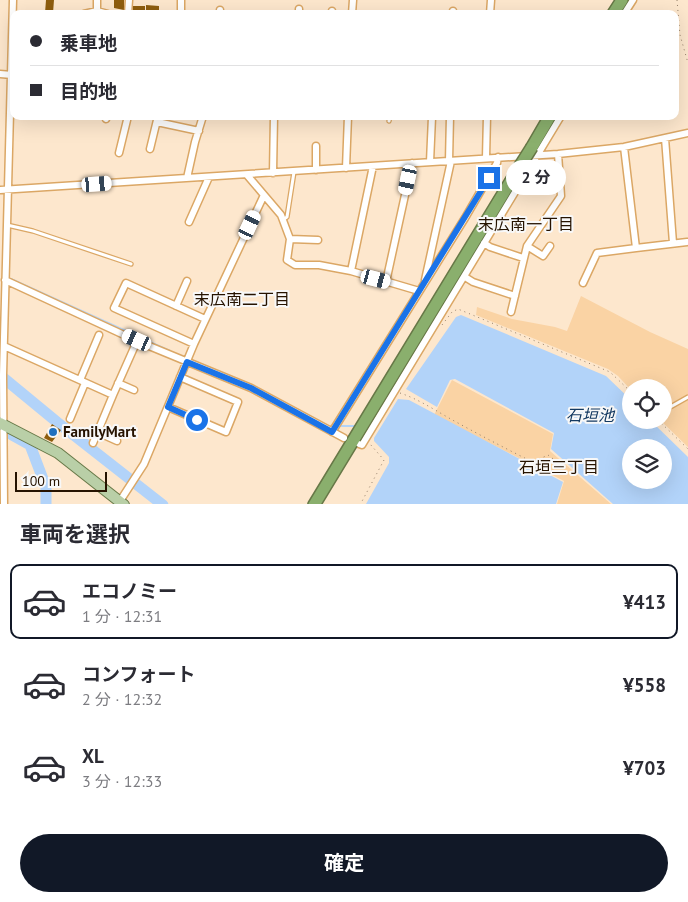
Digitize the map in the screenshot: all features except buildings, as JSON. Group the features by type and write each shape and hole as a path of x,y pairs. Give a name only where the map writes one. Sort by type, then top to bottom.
{"highway":[{"path":"314,504 520,166 534,151 548,120"}],"main road":[{"path":"1,424 58,453 122,503"}],"street":[{"path":"4,504 1,424 6,225 11,120"},
{"path":"119,153 127,120"},
{"path":"150,149 157,120"},
{"path":"160,120 199,131"},
{"path":"187,178 202,120"},
{"path":"273,173 274,120"},
{"path":"346,168 348,120"},
{"path":"430,162 432,120"},
{"path":"424,284 450,161 450,120"},
{"path":"486,158 487,120"},
{"path":"359,444 362,445 465,277 534,151 558,120"},
{"path":"0,190 450,161 498,157 534,151 558,154 624,147 688,133"},
{"path":"665,138 672,243"},
{"path":"316,146 316,170"},
{"path":"624,147 636,248"},
{"path":"511,312 527,246 561,196 558,154"},
{"path":"332,432 465,218 497,163 498,157"},
{"path":"386,282 412,163"},
{"path":"350,271 373,166"},
{"path":"246,175 283,220 290,239 287,260 295,265 319,265 350,271 419,291"},
{"path":"189,222 209,177"},
{"path":"122,503 144,464 205,319 264,195"},
{"path":"290,239 318,240"},
{"path":"583,283 597,253 687,242"},
{"path":"484,243 490,247 524,258"},
{"path":"527,246 543,256 550,246"},
{"path":"465,277 473,282 515,296"},
{"path":"5,280 137,340 251,388 344,438"},
{"path":"176,306 187,281"},
{"path":"194,344 114,308 126,283 205,319"},
{"path":"70,419 100,336"},
{"path":"93,443 137,340"},
{"path":"4,346 113,395"},
{"path":"168,407 226,432 229,425 238,402 180,377"},
{"path":"118,383 134,390"},
{"path":"97,432 117,441"}],"lane":[{"path":"283,220 287,217 294,172"},
{"path":"6,225 33,231 132,264"},
{"path":"672,406 688,398"}],"path":[{"path":"679,23 680,35 688,62"},
{"path":"438,332 452,312 458,309 610,372 622,383"},
{"path":"398,390 397,392 551,472 556,461 548,455 533,462"},
{"path":"667,429 688,449"},
{"path":"360,504 384,460 368,440"}],"shaded area":[{"path":"581,296 650,332 688,349 688,447 669,429 672,429 672,379 622,380 608,369 476,315 477,307 512,319 567,331"},
{"path":"452,380 553,434 550,451 611,504 557,504 564,481 434,415"}],"water":[{"name":"石垣池","path":"461,315 606,376 622,391 622,429 659,429 670,439 622,439 622,489 672,489 672,441 688,457 688,504 613,504 551,449 554,433 455,379 450,380 437,407 406,389 456,317"},
{"path":"398,399 409,400 563,482 556,504 366,504 389,463 389,457 374,441 374,438"}],"waterway":[{"path":"11,279 170,351"},
{"path":"0,375 162,504"},
{"path":"338,426 356,426"},
{"path":"12,435 30,445 46,487 46,504"}],"place":[{"name":"FamilyMart","path":"53,432"}],"district":[{"name":"末広南一丁目","path":"526,224"},
{"name":"末広南二丁目","path":"242,299"},
{"name":"石垣三丁目","path":"559,467"}],"route":[{"path":"197,420 168,407 187,362 251,388 332,432 489,178"}]}
